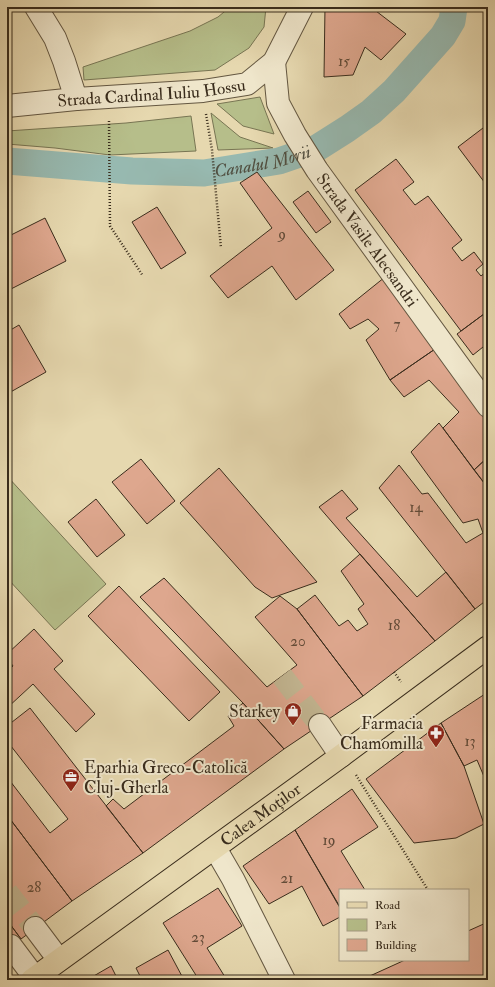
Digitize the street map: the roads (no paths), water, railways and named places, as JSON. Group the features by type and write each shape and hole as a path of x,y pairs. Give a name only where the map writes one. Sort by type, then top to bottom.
{"main road":[{"name":"Calea Moților","path":"33,979 342,756 488,646"}],"street":[{"path":"36,7 55,38 76,99"},
{"name":"Strada Cardinal Iuliu Hossu","path":"7,106 76,99 203,91 247,84 274,62 302,7"},
{"name":"Strada Vasile Alecsandri","path":"274,62 278,103 295,135 317,170 488,406"},
{"path":"320,725 342,756"},
{"path":"215,848 233,879 284,980"},
{"path":"35,928 59,960"},
{"path":"11,946 33,979"}],"waterway":[{"name":"Canalul Morii","path":"7,161 132,171 204,173 279,161 317,148 371,112 394,91 443,36 452,21 454,7"}],"tunnel":[{"path":"282,676 320,725"},
{"path":"7,892 35,928"}],"place":[{"name":"Starkey","path":"293,726"},
{"name":"Farmacia Chamomilla","path":"436,748"},
{"name":"Eparhia Greco-Catolică Cluj-Gherla","path":"71,792"}]}
